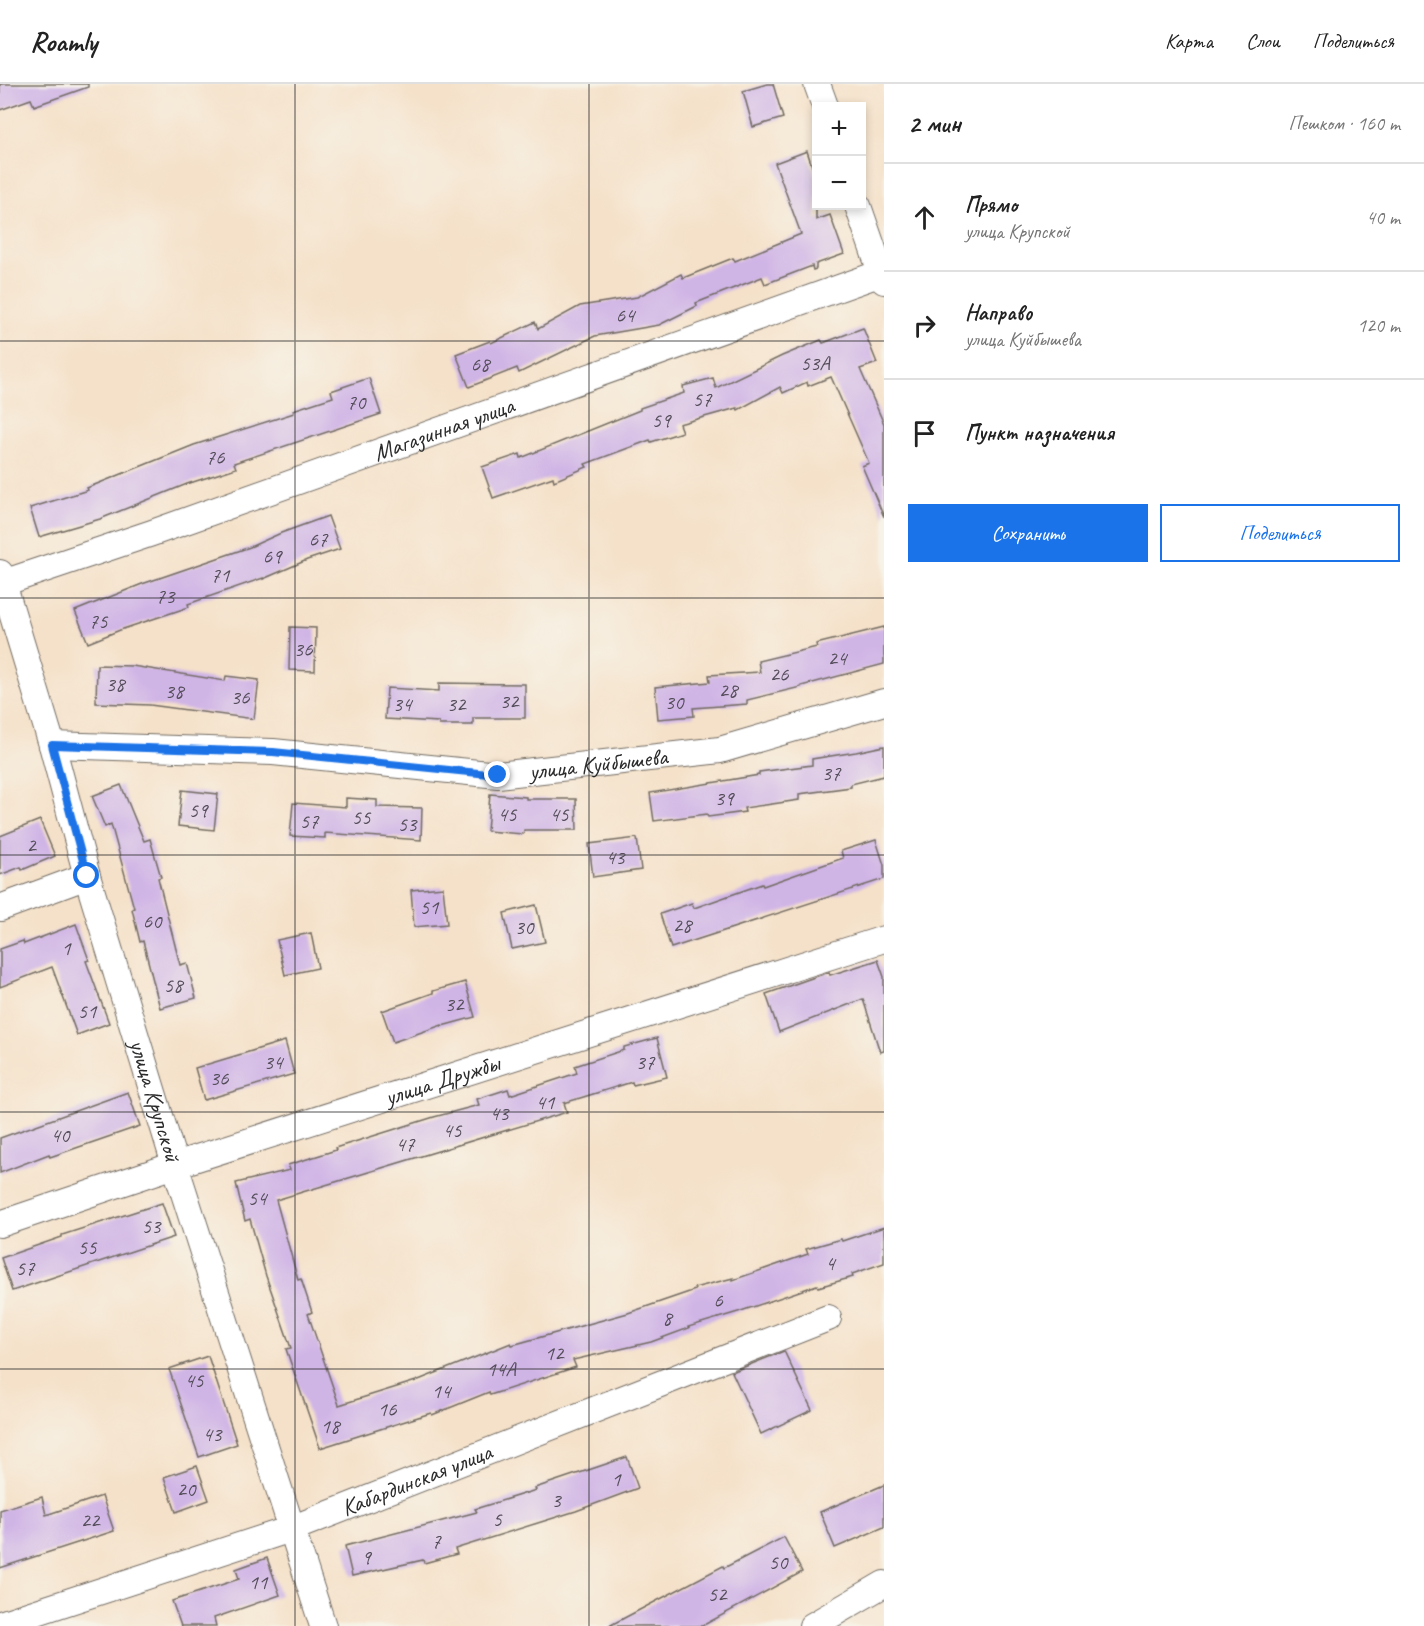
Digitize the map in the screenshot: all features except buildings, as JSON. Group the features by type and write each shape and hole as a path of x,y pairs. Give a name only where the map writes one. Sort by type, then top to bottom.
{"street":[{"path":"817,84 824,102"},
{"path":"859,210 883,275"},
{"name":"Магазинная улица","path":"1,580 152,533 883,275"},
{"name":"улица Крупской","path":"1,580 52,745 87,876 175,1166 323,1626"},
{"name":"улица Куйбышева","path":"52,745 273,752 498,775 720,750 884,702"},
{"path":"0,908 87,876"},
{"name":"улица Дружбы","path":"0,1224 884,939"},
{"name":"Кабардинская улица","path":"0,1624 291,1529 828,1318"},
{"path":"812,1626 884,1584"}],"route":[{"path":"87,876 52,745 273,752 498,775"}]}
